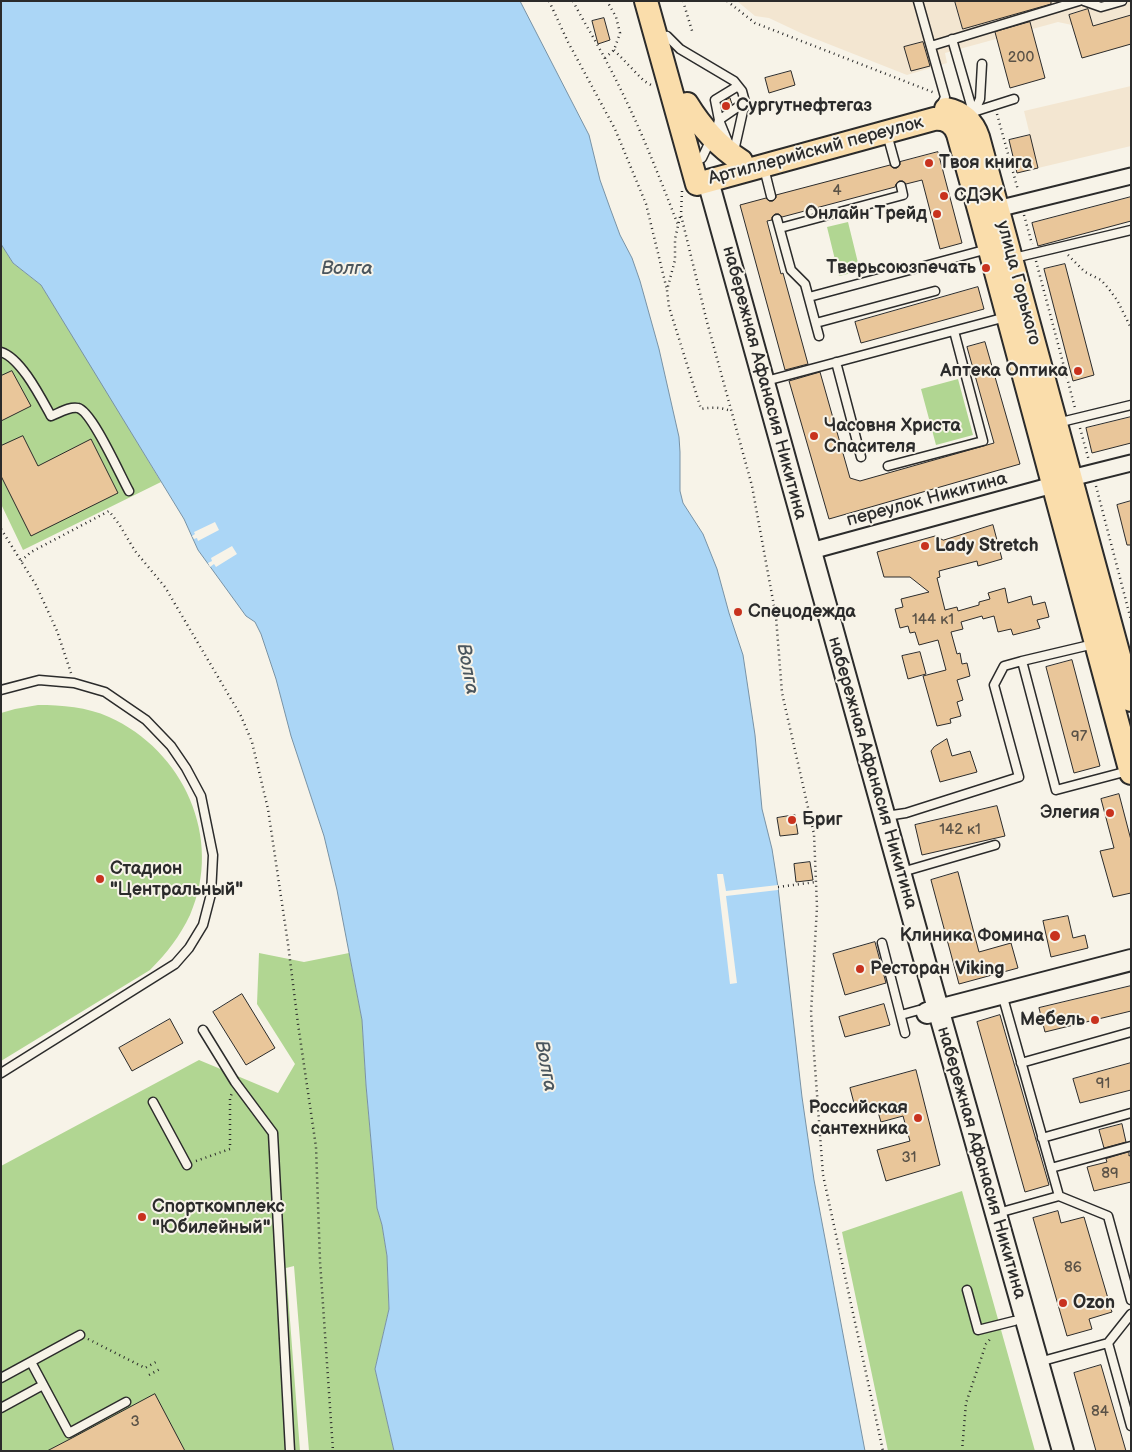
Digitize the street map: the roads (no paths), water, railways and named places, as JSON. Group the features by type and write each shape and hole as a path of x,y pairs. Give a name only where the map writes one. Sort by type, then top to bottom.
{"main road":[{"path":"646,1 699,175"},
{"path":"657,1 687,104 699,175"},
{"path":"687,104 698,121 716,128 737,158"},
{"path":"699,175 737,158 930,109 955,118"},
{"name":"Артиллерийский переулок","path":"699,175 763,166 886,132 955,118"},
{"name":"улица Горького","path":"955,118 989,211 1012,259 1056,424 1062,482 1096,643 1130,772"},
{"name":"набережная Афанасия Никитина","path":"699,175 764,381 900,873 1008,1322 1051,1451"},
{"name":"набережная Афанасия Никитина","path":"699,175 932,1012 996,1213 1063,1451"},
{"name":"улица Горького","path":"989,211 989,248 1008,316 1122,658 1131,700"},
{"path":"932,1012 1131,960"}],"street":[{"path":"989,211 1131,176"},
{"name":"переулок Никитина","path":"811,551 1092,473 1131,464"}],"lane":[{"path":"918,1 955,118"},
{"path":"931,46 1079,1"},
{"path":"1084,1 1101,7 1122,1"},
{"path":"667,36 680,49 734,81 742,91 745,102 737,158"},
{"path":"952,40 955,118"},
{"path":"955,118 980,99 982,64"},
{"path":"699,175 716,128 715,100 738,86"},
{"path":"955,118 1014,99"},
{"path":"716,128 745,102"},
{"path":"886,132 895,163"},
{"path":"763,166 771,196"},
{"path":"780,228 904,195 901,186"},
{"path":"777,219 791,270 805,284 819,336"},
{"path":"1012,259 1131,230"},
{"path":"809,297 989,248"},
{"path":"816,323 935,292"},
{"path":"764,381 1008,316"},
{"path":"888,466 984,441 954,331"},
{"path":"1,352 16,361 34,385 52,416 72,408 83,410 94,424 129,492"},
{"path":"836,362 861,457"},
{"path":"1056,424 1131,405"},
{"path":"884,817 906,813 1019,777 994,685 1004,666 1096,643"},
{"path":"1022,661 1056,790 1130,772"},
{"path":"1,690 39,680 74,683 106,692 146,720 171,746 186,768 201,796 213,855 211,894 203,925 189,948 175,964 1,1073"},
{"path":"900,873 995,846"},
{"path":"882,943 906,1033"},
{"path":"1002,993 1059,1196"},
{"path":"901,1015 919,1010 932,1012"},
{"path":"203,1030 235,1082 273,1133 290,1451"},
{"path":"1021,1063 1131,1032"},
{"path":"152,1102 187,1165"},
{"path":"1042,1138 1131,1113"},
{"path":"1051,1168 1131,1146"},
{"path":"996,1213 1059,1196 1108,1216 1131,1300"},
{"path":"967,1290 978,1330 1008,1322"},
{"path":"1038,1363 1108,1343 1131,1314"},
{"path":"1,1378 80,1335"},
{"path":"1108,1343 1131,1426"},
{"path":"30,1362 69,1433 126,1402"},
{"path":"1,1408 43,1386"}],"water":[{"name":"Волга","path":"1,1 520,1 589,135 600,180 620,235 632,258 640,281 659,349 679,437 680,491 683,503 703,534 717,569 743,655 755,735 762,809 772,849 778,887 802,1097 814,1180 865,1451 394,1451 375,1369 389,1309 387,1256 377,1208 362,1020 337,890 324,836 291,736 276,679 255,622 246,616 198,550 184,519 41,285 13,263 1,244"}],"place":[{"name":"Сургутнефтегаз","path":"726,106"},
{"name":"Твоя книга","path":"929,163"},
{"name":"СДЭК","path":"944,196"},
{"name":"Онлайн Трейд","path":"937,214"},
{"name":"Тверьсоюзпечать","path":"986,268"},
{"name":"Аптека Оптика","path":"1078,371"},
{"name":"Часовня Христа Спасителя","path":"814,436"},
{"name":"Lady Stretch","path":"925,546"},
{"name":"Спецодежда","path":"738,612"},
{"name":"Элегия","path":"1110,813"},
{"name":"Бриг","path":"792,820"},
{"name":"Стадион \"Центральный\"","path":"100,879"},
{"name":"Клиника Фомина","path":"1055,936"},
{"name":"Ресторан Viking","path":"860,969"},
{"name":"Мебель","path":"1095,1020"},
{"name":"Российская сантехника","path":"918,1118"},
{"name":"Спорткомплекс \"Юбилейный\"","path":"142,1217"},
{"name":"Ozon","path":"1063,1303"}]}
